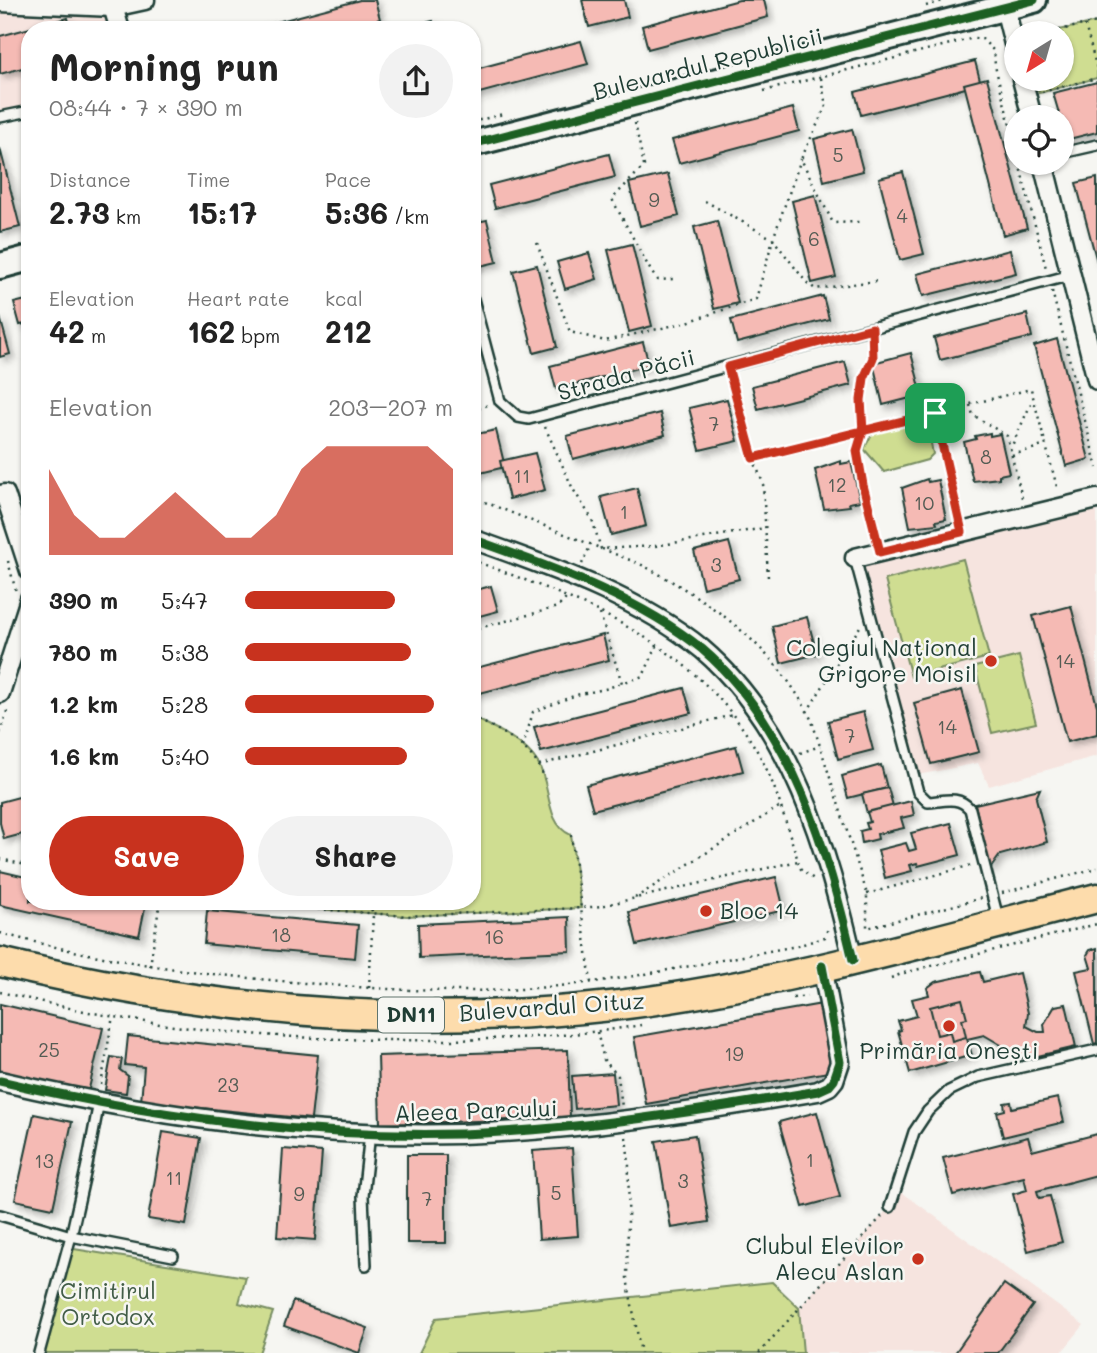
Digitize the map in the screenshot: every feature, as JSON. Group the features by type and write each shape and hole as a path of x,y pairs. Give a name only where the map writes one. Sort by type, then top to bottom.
{"main road":[{"name":"Bulevardul Oituz","path":"0,962 101,985 178,998 368,1015 474,1015 609,1006 664,999 853,960 1097,898"}],"street":[{"path":"0,2 112,4 145,0"},
{"name":"Bulevardul Republicii","path":"481,142 1004,4 1034,0"},
{"path":"112,4 117,21"},
{"path":"1004,4 1008,21"},
{"path":"1046,175 1071,275 1092,337 1097,380"},
{"path":"0,266 21,260"},
{"path":"3,494 21,544"},
{"path":"855,558 1097,499"},
{"path":"481,543 626,602 692,642 723,669 775,739 796,782 833,877 853,960"},
{"path":"0,693 21,610"},
{"name":"Aleea Parcului","path":"0,1081 99,1102 222,1120 370,1133 482,1133 695,1112 806,1093 829,1086 837,1075 840,1062 822,967"}],"lane":[{"path":"0,117 21,113"},
{"path":"1074,150 1097,145"},
{"name":"Strada Păcii","path":"500,401 518,417 541,418 1071,275"},
{"path":"481,329 500,401"},
{"path":"855,558 918,792 928,802 952,799 970,808 999,923"},
{"path":"890,1207 915,1132 928,1111 949,1091 978,1077 1097,1050"},
{"path":"39,1353 88,1166 99,1102"},
{"path":"366,1265 363,1196 370,1133"},
{"path":"0,1215 71,1236 173,1256"}],"path":[{"path":"1074,27 1097,22"},
{"path":"1085,25 1097,69"},
{"path":"755,93 974,38 982,39 994,51 1005,105"},
{"path":"537,243 570,332 605,341 684,323 756,299 801,159 826,106 821,77"},
{"path":"1038,93 1097,78"},
{"path":"635,123 645,166 612,199 652,273 658,279 674,279"},
{"path":"801,159 832,223 859,222"},
{"path":"1022,175 1097,468"},
{"path":"705,201 774,239 806,282 815,289 876,281"},
{"path":"872,328 873,358 864,378 861,400 863,431 857,451 880,552"},
{"path":"728,367 753,458 763,483 768,578"},
{"path":"753,458 1031,389 1062,508"},
{"path":"1010,450 1033,399"},
{"path":"481,408 500,401"},
{"path":"970,405 972,415 1007,436 1026,516"},
{"path":"935,413 962,532"},
{"path":"541,418 573,489 592,519 601,548 655,546 765,528"},
{"path":"1012,455 1046,444"},
{"path":"579,571 591,544"},
{"path":"8,558 21,590"},
{"path":"481,564 600,613 658,645 697,675 732,715 762,761 801,869 819,885"},
{"path":"481,628 558,607 568,598"},
{"path":"807,712 869,610"},
{"path":"600,613 622,683"},
{"path":"523,747 533,712 576,695 643,676 658,645"},
{"path":"539,765 732,715"},
{"path":"481,722 523,747 539,765 544,779"},
{"path":"794,754 820,746"},
{"path":"632,899 779,807"},
{"path":"571,835 592,982"},
{"path":"0,859 21,864"},
{"path":"316,910 407,916 581,908 798,861"},
{"path":"867,928 867,894 983,862"},
{"path":"150,967 159,910"},
{"path":"369,988 372,910"},
{"path":"0,933 51,947 150,967 259,980 369,988 478,991 592,982 797,946 825,936 831,922"},
{"path":"891,978 1097,924"},
{"path":"99,1102 113,1016"},
{"path":"597,1032 604,1060 618,1076 629,1163 627,1278 641,1353"},
{"path":"759,1353 890,1207"}],"shaded area":[{"path":"0,2 113,6 117,21 21,21 21,113 0,117"},
{"name":"Colegiul Național Grigore Moisil","path":"1097,499 1097,756 989,786 978,763 913,776 861,567"},
{"name":"Clubul Elevilor Alecu Aslan","path":"896,1188 1084,1325 1061,1353 803,1353 799,1308 887,1210"}],"green space":[{"path":"1097,22 1097,78 1074,84 1074,27"},
{"path":"919,421 931,443 933,454 927,460 884,472 864,449 874,430"},
{"path":"963,559 989,657 911,677 885,580"},
{"path":"1019,656 1036,723 992,733 975,667"},
{"path":"481,721 517,742 538,763 557,822 571,835 581,908 407,916 329,910 481,910"},
{"name":"Cimitirul Ortodox","path":"68,1248 246,1277 239,1303 273,1312 259,1353 39,1353"},
{"path":"772,1282 799,1308 803,1353 419,1353 436,1318"}],"building":[{"path":"360,0 375,0 380,19 373,21 280,21"},
{"path":"582,0 624,0 628,17 589,27"},
{"path":"739,0 764,0 768,17 648,49 642,26"},
{"path":"21,30 21,68 0,74 0,36"},
{"path":"581,41 588,64 481,93 481,68"},
{"path":"975,61 981,84 861,115 855,92"},
{"path":"987,78 1004,142 1004,175 1013,175 1027,228 1003,235 964,84"},
{"path":"1097,82 1097,132 1074,138 1074,105 1056,105 1053,93 1074,91 1074,88"},
{"path":"793,108 799,131 679,163 672,140"},
{"path":"852,129 863,171 824,181 814,139"},
{"path":"0,148 20,227 0,232"},
{"path":"609,154 615,177 495,208 489,185"},
{"path":"903,172 924,254 900,260 879,178"},
{"path":"668,174 679,216 640,226 629,183"},
{"path":"1097,178 1097,262 1076,183"},
{"path":"815,195 836,277 812,283 792,201"},
{"path":"487,220 497,262 481,266 481,221"},
{"path":"717,221 738,303 714,309 694,227"},
{"path":"632,244 652,326 629,332 608,250"},
{"path":"1010,250 1016,273 923,296 917,274"},
{"path":"589,253 597,279 565,289 557,262"},
{"path":"537,265 557,347 534,353 513,271"},
{"path":"823,296 829,319 737,343 731,320"},
{"path":"21,301 21,325 20,325 14,303"},
{"path":"1027,314 1032,337 940,360 934,338"},
{"path":"0,317 10,354 0,357"},
{"path":"1057,339 1089,459 1066,466 1034,346"},
{"path":"643,342 649,365 556,389 550,366"},
{"path":"911,353 922,395 883,405 873,363"},
{"path":"845,362 851,385 758,409 752,386"},
{"path":"727,399 738,441 700,450 689,408"},
{"path":"660,413 665,435 573,459 567,436"},
{"path":"496,430 505,467 481,473 481,433"},
{"path":"990,433 990,436 1000,434 1009,473 999,475 999,478 973,481 964,442"},
{"path":"535,453 545,490 509,499 500,461"},
{"path":"841,461 841,464 851,462 860,501 849,503 850,506 824,509 815,470"},
{"path":"927,479 928,482 938,480 946,519 936,521 937,524 910,527 902,488"},
{"path":"637,488 646,526 611,535 601,497"},
{"path":"729,542 739,579 703,588 694,551"},
{"path":"491,586 498,611 481,616 481,589"},
{"path":"1071,606 1097,706 1097,734 1067,742 1033,616"},
{"path":"807,617 817,654 781,663 772,626"},
{"path":"603,635 609,660 481,693 481,667"},
{"path":"684,688 691,713 541,752 534,727"},
{"path":"962,690 979,752 931,764 914,703"},
{"path":"863,712 873,750 838,759 828,721"},
{"path":"736,746 743,771 593,810 586,785"},
{"path":"881,765 887,788 848,798 842,776"},
{"path":"888,788 893,806 867,813 862,794"},
{"path":"1040,789 1036,798 1047,842 1000,855 990,869 975,804"},
{"path":"21,796 21,834 4,839 0,823 0,802"},
{"path":"911,801 914,815 901,818 904,828 877,834 878,839 862,843 860,831 868,829 866,823 870,822 867,812"},
{"path":"951,823 960,855 918,866 917,863 910,865 912,871 885,878 878,850 906,843 909,851 916,849 911,833"},
{"path":"0,871 21,876 21,910 0,905"},
{"name":"Bloc 14","path":"776,877 784,910 637,945 629,912"},
{"path":"22,910 145,910 139,936"},
{"path":"207,911 358,925 355,958 204,944"},
{"path":"569,917 570,951 419,958 418,924"},
{"path":"1097,948 1097,1043 1094,1044 1076,971 1091,968 1087,955 1090,950"},
{"path":"980,972 983,982 1019,973 1028,1013 1026,1026 1038,1032 1045,1032 1044,1024 1055,1006 1066,1004 1076,1047 1025,1059 984,1035 967,1039 972,1055 910,1073 898,1031 901,1030 898,1021 917,1016 912,999 929,995 927,988 935,982"},
{"name":"Primăria Onești","path":"962,999 967,1018 962,1019 966,1037 952,1041 950,1032 937,1035 930,1007"},
{"path":"0,1004 103,1028 88,1093 0,1073"},
{"path":"822,1004 834,1071 646,1104 634,1037"},
{"path":"128,1036 318,1055 311,1119 141,1102 144,1067 125,1065"},
{"path":"568,1050 570,1118 380,1124 378,1056"},
{"path":"111,1057 122,1059 120,1070 128,1076 126,1093 105,1090"},
{"path":"613,1073 616,1105 575,1109 572,1076"},
{"path":"1058,1098 1064,1122 1003,1137 997,1112 1005,1110 1004,1103 1011,1102 1012,1108"},
{"path":"817,1112 840,1197 803,1207 779,1122"},
{"path":"34,1114 72,1122 53,1208 15,1200"},
{"path":"163,1132 201,1138 186,1225 148,1219"},
{"path":"1097,1134 1097,1175 1037,1191 1039,1198 1050,1196 1062,1242 1028,1251 1013,1194 1027,1190 1024,1177 953,1195 943,1158 1028,1137 1032,1151"},
{"path":"695,1135 709,1222 671,1228 656,1141"},
{"path":"572,1148 578,1236 539,1239 533,1151"},
{"path":"283,1149 322,1152 315,1240 277,1237"},
{"path":"407,1155 446,1155 446,1243 407,1243"},
{"path":"1004,1284 1033,1305 998,1353 955,1353"},
{"path":"293,1301 368,1328 359,1353 284,1326"}],"cycle path":[{"path":"481,142 1034,0"},
{"path":"481,542 592,585 650,613 702,649 733,680 760,714 802,792 831,875 853,960"},
{"path":"0,1081 171,1114 345,1132 506,1132 685,1112 818,1091 829,1086 840,1062 822,966"}],"place":[{"name":"Colegiul Național Grigore Moisil","path":"991,661"},
{"name":"Bloc 14","path":"706,911"},
{"name":"Primăria Onești","path":"949,1026"},
{"name":"Clubul Elevilor Alecu Aslan","path":"918,1259"}],"route":[{"path":"935,413 863,431 808,444 753,458 728,367 872,328 873,358 864,378 861,400 863,431 857,451 880,552 962,532 935,413"}]}
